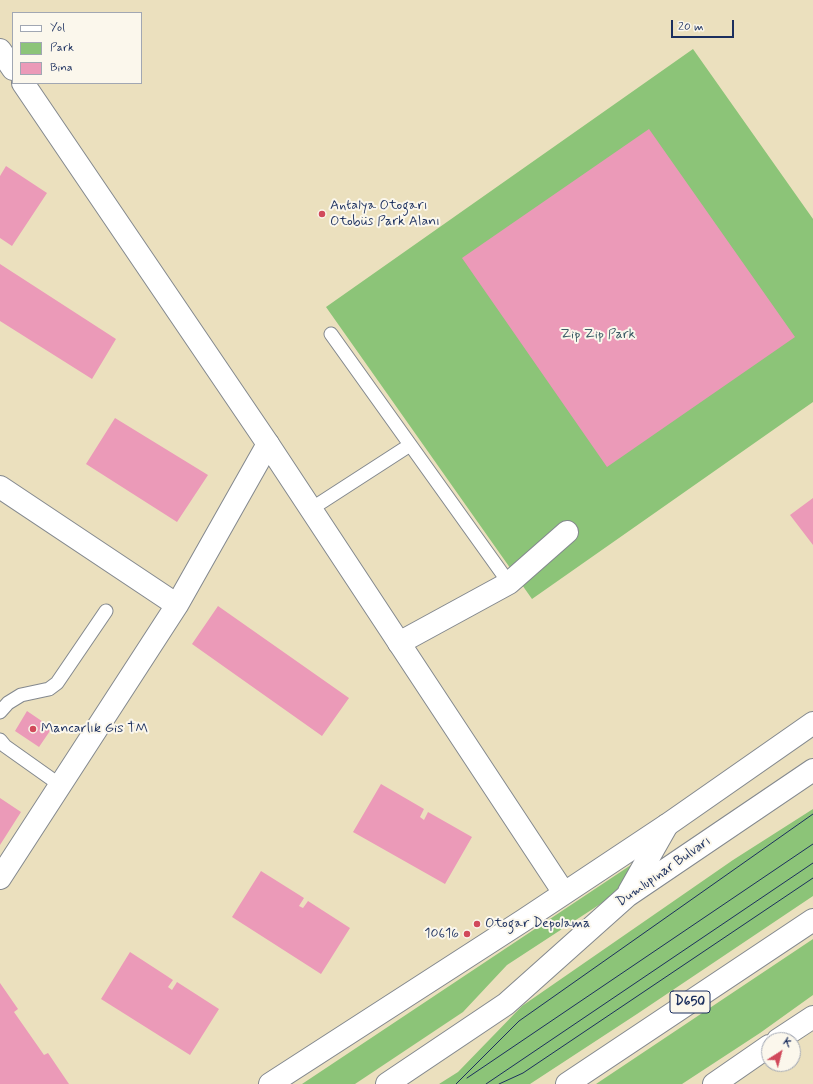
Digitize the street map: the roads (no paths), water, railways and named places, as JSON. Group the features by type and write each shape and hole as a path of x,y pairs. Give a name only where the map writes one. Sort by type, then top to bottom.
{"main road":[{"path":"0,50 12,68"},
{"path":"23,84 268,444 564,893"},
{"path":"0,878 177,605 268,444"},
{"path":"0,486 177,605"},
{"path":"399,643 509,583 567,532"},
{"path":"270,1084 667,825 813,723"},
{"name":"Dumlupınar Bulvarı","path":"387,1084 506,1004 627,896 813,770"},
{"path":"627,896 667,825"},
{"name":"D650","path":"567,1084 813,920"},
{"path":"790,1032 813,1017"},
{"path":"714,1084 761,1052"}],"lane":[{"path":"331,334 509,583"},
{"path":"311,509 410,445"},
{"path":"0,712 8,703 21,695 49,689 58,683 106,611"},
{"path":"0,740 5,746 60,785"}],"tram line":[{"path":"456,1084 519,1021 813,814"},
{"path":"467,1078 813,844"},
{"path":"486,1084 813,863"},
{"path":"499,1084 523,1073 813,878"}],"place":[{"name":"Antalya Otogarı Otobüs Park Alanı","path":"322,214"},
{"name":"Mancarlık Gis TM","path":"33,729"},
{"name":"Otogar Depolama","path":"477,924"},
{"name":"10616","path":"467,934"}],"park label":[{"name":"Zip Zip Park","path":"598,335"}]}
